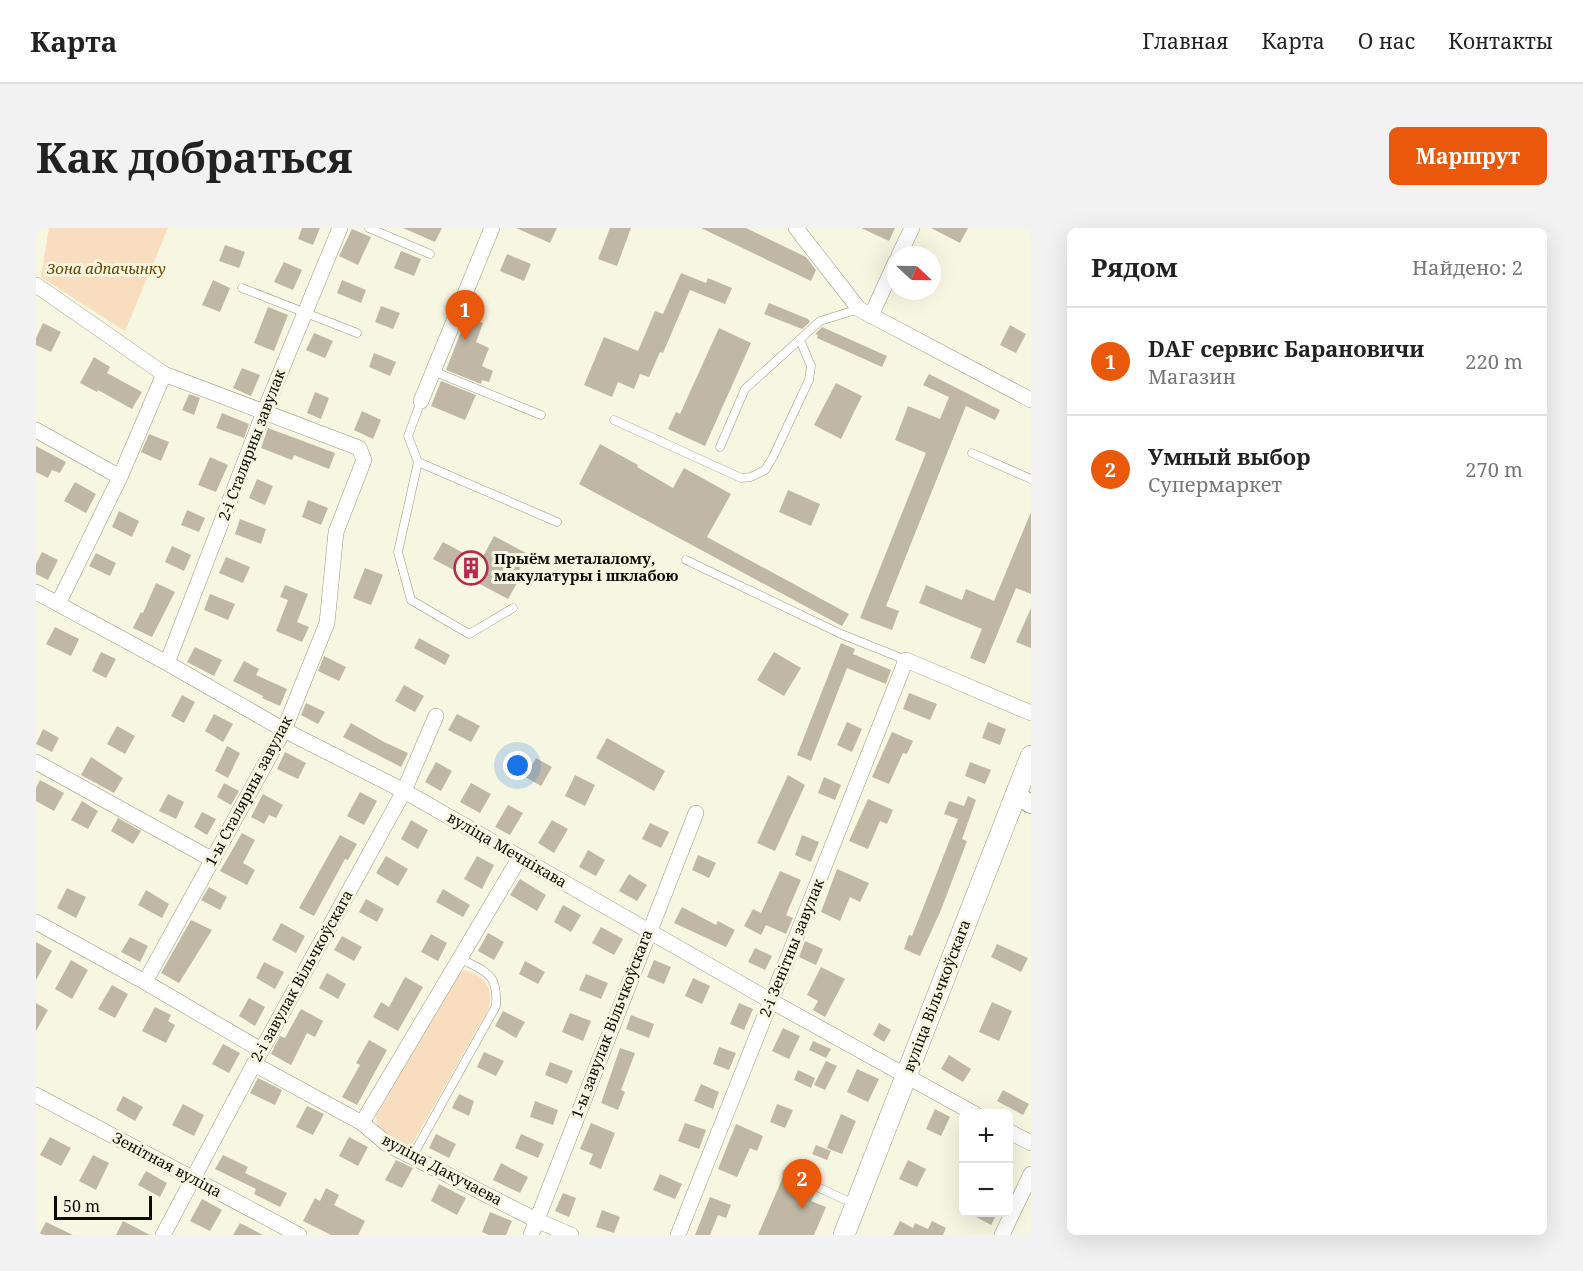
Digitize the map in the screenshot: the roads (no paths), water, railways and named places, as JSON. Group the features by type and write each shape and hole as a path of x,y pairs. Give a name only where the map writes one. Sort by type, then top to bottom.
{"main road":[{"name":"вуліца Вільчкоўскага","path":"844,1235 906,1076 1023,800 1031,756"}],"street":[{"name":"2-і Сталярны завулак","path":"168,663 264,412 340,228"},
{"path":"421,401 492,228"},
{"path":"796,228 865,313 1031,400"},
{"path":"903,246 912,228"},
{"path":"865,313 887,276"},
{"name":"1-ы Сталярны завулак","path":"36,285 164,374 359,448 364,460 336,532 327,623 284,730 145,982"},
{"path":"58,604 120,477 164,374"},
{"path":"36,430 120,477"},
{"name":"вуліца Мечнікава","path":"36,592 168,663 284,730 404,791 771,1001 968,1109"},
{"path":"906,660 1031,712"},
{"name":"2-і Зенітны завулак","path":"678,1235 906,660"},
{"name":"2-і завулак Вільчкоўскага","path":"163,1235 404,791 436,716"},
{"path":"36,762 213,860"},
{"name":"1-ы завулак Вільчкоўскага","path":"531,1235 696,813"},
{"path":"362,1123 520,857"},
{"name":"вуліца Дакучаева","path":"36,922 145,982 362,1123 387,1144 536,1220 571,1235"},
{"name":"Зенітная вуліца","path":"36,1095 299,1235"},
{"path":"1013,1134 1031,1143"},
{"path":"1002,1235 1031,1174"}],"lane":[{"path":"369,228 430,254"},
{"path":"242,288 357,333"},
{"path":"720,447 745,389 820,321 865,313"},
{"path":"614,420 741,478 751,477 765,470 773,457 809,380 811,366 800,340"},
{"path":"433,372 542,416"},
{"path":"421,401 408,436 418,462 398,552 411,600 469,634 513,608"},
{"path":"972,453 1031,479"},
{"path":"418,462 557,522"},
{"path":"686,560 841,634 906,660"},
{"path":"412,1156 496,1006 497,988 492,977 460,958"},
{"path":"787,1173 856,1205"}],"place":[{"name":"DAF сервис Барановичи","path":"465,340"},
{"name":"Прыём металалому, макулатуры і шклабою","path":"471,568"},
{"name":"Умный выбор","path":"802,1209"}],"park label":[{"name":"Зона адпачынку","path":"106,269"}]}
